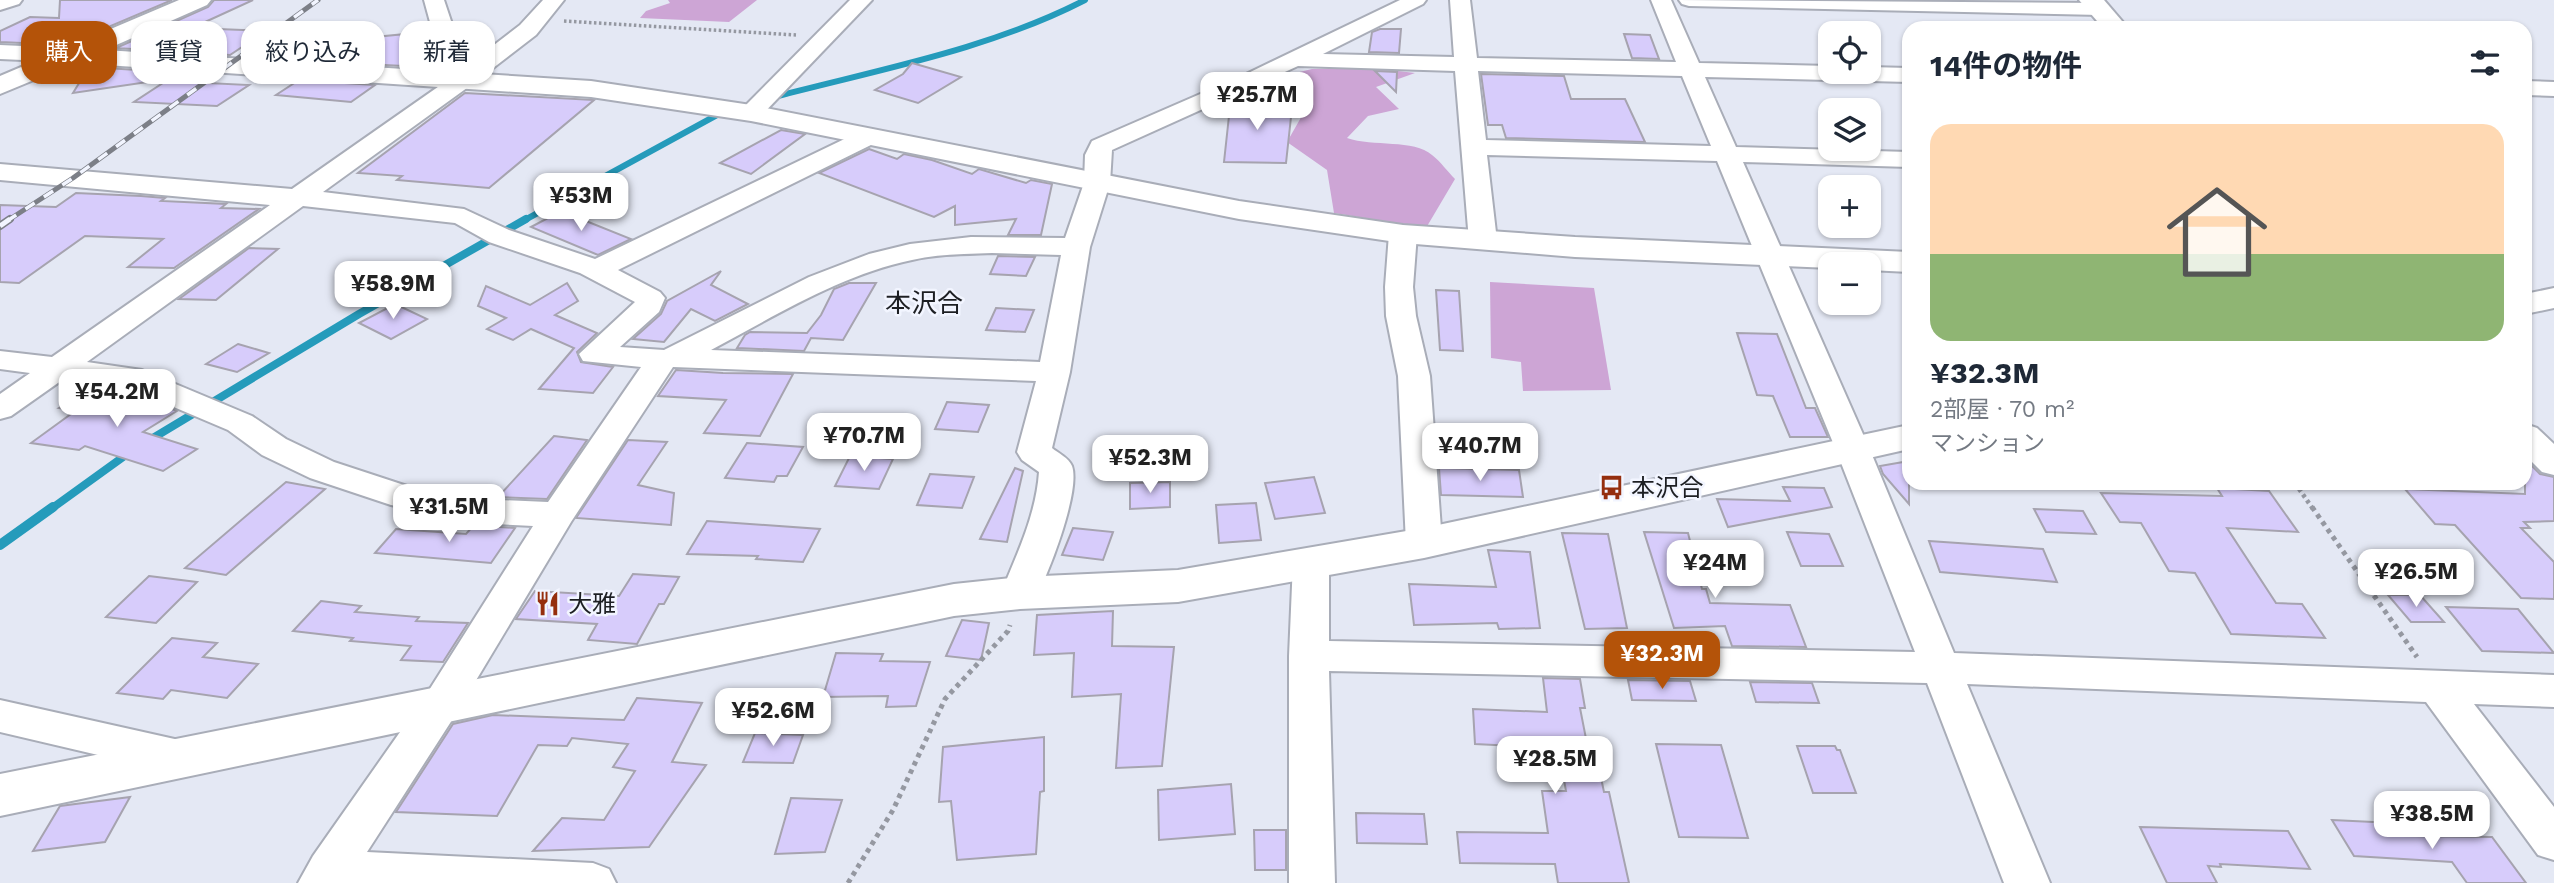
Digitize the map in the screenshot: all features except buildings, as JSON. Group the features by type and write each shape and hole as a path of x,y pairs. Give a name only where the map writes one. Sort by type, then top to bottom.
{"street":[{"path":"0,4 12,0"},
{"path":"117,34 199,0"},
{"path":"434,0 440,21"},
{"path":"751,113 862,0"},
{"path":"1020,593 1043,534 1056,485 1056,468 1034,452 1054,372 1076,247 1097,183 1101,146 1295,60 1416,0"},
{"path":"1460,0 1483,241"},
{"path":"1661,0 1853,450 2027,883"},
{"path":"1689,0 2095,4 2110,21"},
{"path":"495,55 528,30 546,9"},
{"path":"0,52 21,53"},
{"path":"117,58 399,76"},
{"path":"1295,60 1902,75"},
{"path":"0,86 21,76"},
{"path":"495,82 591,89 751,113 1284,218 1403,234 1483,241 1902,262"},
{"path":"0,409 457,84"},
{"path":"2532,88 2554,89"},
{"path":"596,270 869,137"},
{"path":"1474,147 1902,159"},
{"path":"0,172 282,198 296,197 464,217 496,234 596,270 650,298 649,306 594,355 1054,372"},
{"path":"1403,234 1399,287 1401,316 1414,376 1424,543"},
{"path":"325,877 440,706 558,516 667,359 856,266 912,252 956,246 1076,247"},
{"path":"2532,303 2554,298"},
{"path":"0,360 131,377 240,423 274,446 322,470 403,497 475,510 558,516"},
{"path":"0,795 954,600 1020,593 1178,586 1424,543 1902,440"},
{"path":"2532,442 2554,464"},
{"path":"1311,562 1309,656 1312,883"},
{"path":"1309,656 1940,668 2554,691"},
{"path":"2437,686 2554,841"},
{"path":"0,716 181,757"},
{"path":"325,877 593,883"}],"path":[{"path":"546,9 827,36"},
{"path":"2300,490 2437,686"},
{"path":"848,883 893,810 945,699 1008,631 1020,593"}],"shaded area":[{"path":"668,0 757,0 729,22 640,18 646,11 670,3"},
{"path":"1373,68 1415,73 1376,87 1399,109 1368,116 1347,138 1424,150 1455,179 1426,228 1334,213 1327,170 1287,142 1303,114 1300,99 1280,89 1302,87 1295,73 1312,69"},
{"path":"1490,282 1594,288 1611,390 1523,391 1521,362 1491,358"}],"waterway":[{"path":"778,96 973,45 1049,17 1085,0"},
{"path":"523,221 717,115"},
{"path":"148,441 359,314 526,219"},
{"path":"51,509 130,452"},
{"path":"0,545 53,507"}],"railway":[{"path":"9,220 73,178 318,0"},
{"path":"0,226 9,220"}],"place":[{"name":"本沢合","path":"1611,488"},
{"name":"大雅","path":"548,604"}],"district":[{"name":"本沢合","path":"924,303"}]}
